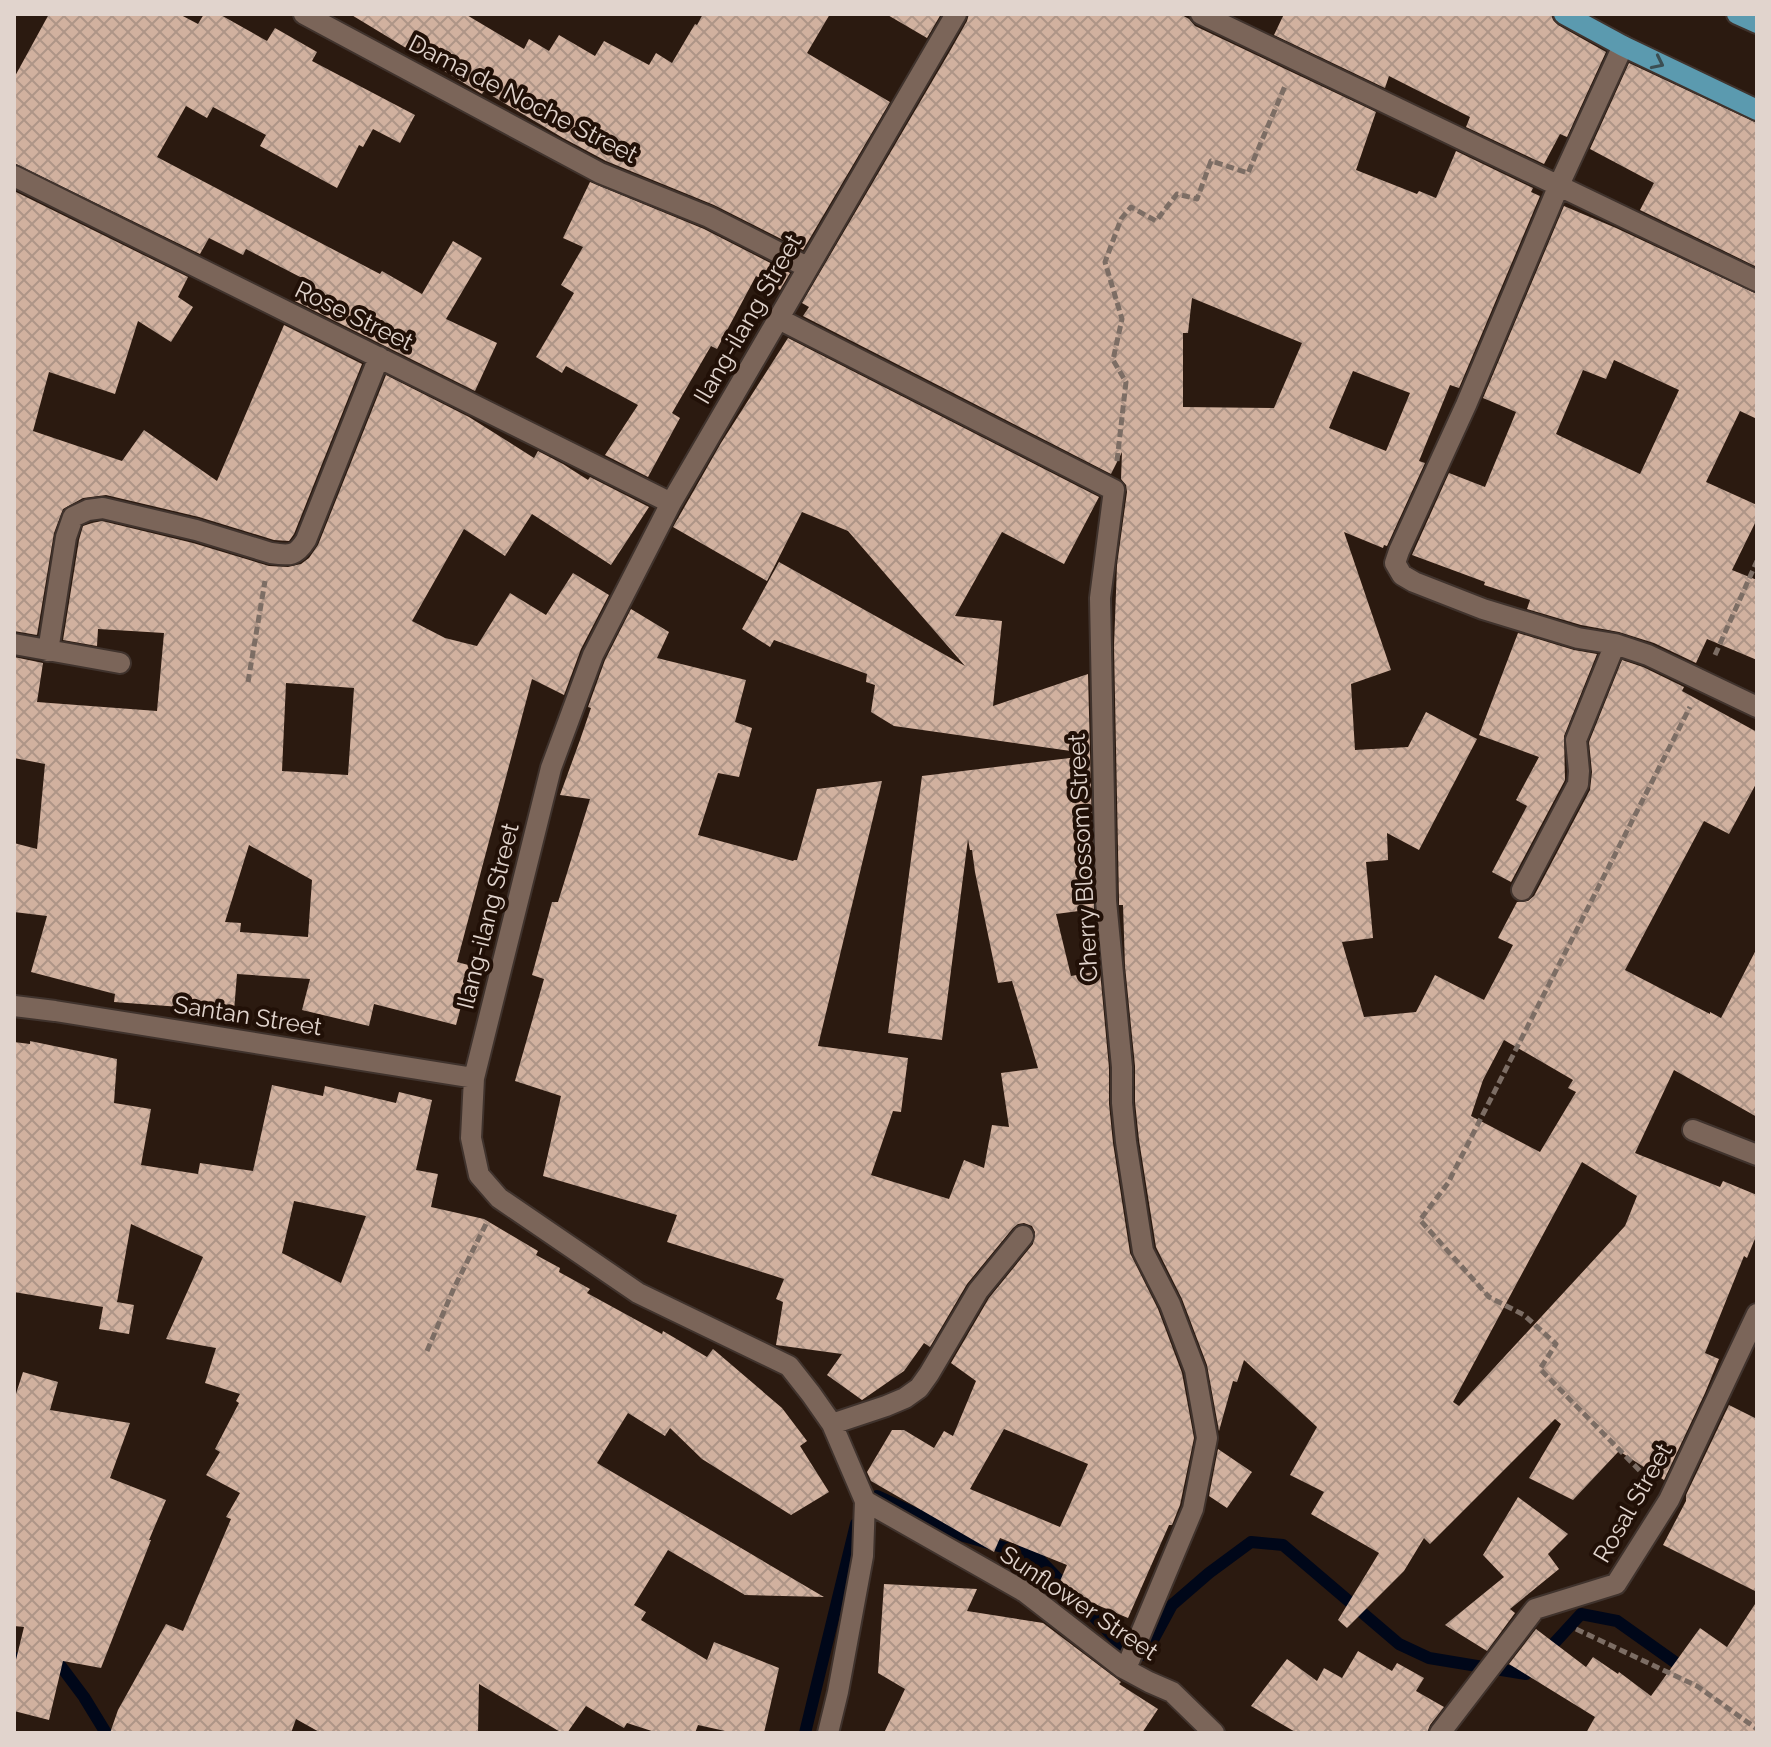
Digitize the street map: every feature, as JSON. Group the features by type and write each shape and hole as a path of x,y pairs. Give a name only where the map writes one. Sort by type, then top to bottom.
{"main road":[{"path":"1564,14 1757,110"},
{"path":"1737,14 1757,23"}],"street":[{"name":"Dama de Noche Street","path":"304,14 600,173 709,217 807,267"},
{"name":"Ilang-ilang Street","path":"828,1733 863,1556 865,1501 832,1424 789,1366 638,1293 499,1198 479,1175 471,1138 474,1078 551,768 593,655 671,503 956,14"},
{"path":"1201,14 1757,281"},
{"path":"1623,46 1559,185 1395,563 1402,575 1445,595 1578,638 1615,644 1648,655 1757,707"},
{"name":"Rose Street","path":"14,176 671,503"},
{"path":"779,319 1114,490"},
{"path":"48,651 66,537 73,517 88,510 103,508 196,530 271,553 284,555 299,551 379,357"},
{"name":"Cherry Blossom Street","path":"1114,490 1100,598 1106,901 1122,1067 1122,1103 1143,1251 1170,1304 1195,1370 1207,1438 1193,1509 1127,1663"},
{"path":"14,644 120,663"},
{"path":"1522,890 1578,784 1576,740 1615,644"},
{"name":"Santan Street","path":"14,1006 474,1078"},
{"path":"1693,1130 1757,1155"},
{"path":"832,1424 886,1406 919,1388 978,1291 1023,1236"},
{"name":"Rosal Street","path":"1440,1733 1535,1609 1616,1584 1669,1500 1757,1314"},
{"name":"Sunflower Street","path":"865,1501 1025,1592 1127,1663 1149,1682 1172,1692 1214,1733"}],"path":[{"path":"1114,490 1126,382 1113,360 1122,319 1105,262 1121,219 1131,207 1156,221 1177,194 1197,199 1211,161 1248,173 1296,60"},
{"path":"248,682 271,553"},
{"path":"1669,1500 1540,1369 1556,1344 1524,1315 1489,1297 1420,1220 1448,1183 1703,680 1757,561"},
{"path":"427,1351 499,1198"},
{"path":"1578,1629 1697,1686 1757,1729"}],"building":[{"path":"49,14 179,14 198,24 204,14 219,14 267,41 275,28 317,52 312,61 415,115 400,143 373,129 363,147 359,145 337,188 260,146 266,135 213,107 207,118 186,106 157,157 422,294 453,241 482,258 446,319 497,343 475,391 295,301 304,279 246,249 243,255 209,238 200,254 14,163 14,78"},
{"path":"350,14 465,14 524,49 529,39 549,51 559,35 595,56 604,41 649,65 656,53 672,63 703,14 830,14 807,53 890,102 803,250 714,205 606,161 484,91 482,94"},
{"path":"886,14 941,14 927,38"},
{"path":"969,14 1180,14 1195,26 1376,112 1356,170 1417,194 1419,191 1436,198 1456,151 1533,188 1531,192 1540,196 1459,388 1450,385 1419,461 1425,463 1387,546 1383,548 1344,532 1391,670 1351,684 1355,750 1408,747 1426,712 1477,739 1419,850 1387,833 1388,860 1366,862 1373,938 1342,942 1364,1017 1416,1012 1435,975 1484,1000 1513,945 1498,938 1517,902 1528,901 1534,896 1590,790 1589,742 1622,660 1684,687 1682,691 1757,732 1757,782 1729,834 1704,821 1625,970 1721,1018 1757,948 1757,1117 1674,1070 1635,1153 1720,1187 1723,1181 1757,1195 1757,1234 1747,1258 1744,1256 1705,1353 1719,1359 1705,1393 1664,1480 1619,1451 1573,1500 1529,1478 1561,1424 1555,1419 1430,1544 1424,1538 1404,1571 1347,1628 1338,1620 1379,1553 1311,1514 1324,1492 1290,1475 1317,1427 1244,1360 1237,1382 1233,1381 1219,1431 1207,1365 1182,1299 1156,1247 1139,1140 1123,905 1119,905 1114,646 1117,565 1127,492 1121,479 1122,452 1111,474 803,316 809,307 802,303","holes":["1192,298 1302,343 1274,408 1183,407 1183,333 1188,333","1353,371 1410,393 1386,451 1329,428","1504,1040 1573,1080 1568,1088 1576,1092 1540,1152 1471,1116 1483,1080","1582,1162 1637,1196 1625,1226 1459,1406 1453,1402"]},
{"path":"1284,14 1551,14 1558,25 1606,52 1567,137 1560,134 1544,164 1466,127 1470,117 1389,76 1385,88 1274,35"},
{"path":"1629,63 1757,123 1757,267 1640,210 1654,183 1590,149"},
{"path":"590,182 704,229 790,273 780,290 756,276 717,349 711,346 672,413 680,418 648,477 605,455 638,405 566,366 562,373 536,357 574,293 561,285 583,247 563,238"},
{"path":"14,191 188,277 178,297 193,307 171,342 138,321 115,394 49,372 33,431 122,461 144,430 217,481 284,325 362,364 289,541 274,540 199,517 106,495 83,498 63,509 54,533 37,635 14,631"},
{"path":"1564,206 1757,294 1757,419 1740,411 1706,482 1757,505 1757,519 1732,570 1757,580 1757,660 1707,639 1696,663 1654,643 1527,609 1530,600 1412,555 1449,473 1485,487 1516,412 1483,398","holes":["1614,360 1679,390 1640,474 1556,434 1583,370 1606,379"]},
{"path":"788,338 1099,497 1064,564 1002,532 955,616 1002,621 993,706 1088,674 1094,909 1056,914 1071,976 1100,971 1113,1143 1130,1253 1158,1309 1182,1373 1194,1438 1180,1505 1128,1618 1057,1588 1067,1565 1000,1538 994,1552 871,1481 867,1472 892,1430 904,1430 934,1448 944,1431 953,1436 976,1381 951,1363 989,1298 1033,1244 1035,1232 1032,1226 1024,1223 1013,1228 967,1284 930,1347 924,1343 904,1371 862,1400 827,1375 842,1354 776,1345 783,1302 776,1299 784,1279 667,1242 677,1215 543,1176 561,1096 515,1081 544,979 532,975 552,902 558,902 590,799 560,795 605,660 631,609 669,632 657,658 746,680 735,722 752,728 739,777 718,773 698,835 797,860 817,789 882,781 818,1046 908,1058 901,1112 893,1111 871,1175 949,1199 964,1160 984,1168 992,1125 1009,1127 1001,1073 1038,1068 1012,981 998,983 968,839 942,1040 888,1033 922,776 1078,757 1078,752 894,726 871,712 875,685 866,682 867,674 774,640 770,647 742,629 779,562 965,666 848,531 802,512 767,581 673,527 721,443","holes":["1004,1429 1088,1464 1060,1527 970,1489"]},
{"path":"386,375 469,417 534,458 538,451 588,480 590,477 649,507 611,565 532,514 505,556 464,529 412,621 445,638 477,646 510,593 546,615 573,573 609,595 581,649 564,695 532,679 457,962 472,966 456,1025 374,1004 369,1026 302,1010 310,979 237,974 234,1011 114,1002 115,994 31,972 47,916 14,912 14,843 37,849 45,764 14,758 14,657 43,663 37,702 157,711 164,633 98,629 97,646 63,640 83,526 102,521 193,543 269,566 301,564 318,545","holes":["286,683 354,688 348,775 282,771","249,845 312,880 308,937 240,932 241,923 225,922"]},
{"path":"1518,633 1597,654 1564,736 1565,780 1511,882 1492,872 1527,806 1516,800 1539,757 1479,735"},
{"path":"30,1041 117,1059 114,1103 151,1109 141,1165 198,1174 200,1163 253,1171 272,1085 323,1096 325,1086 396,1103 399,1092 432,1100 416,1170 438,1174 431,1207 484,1219 538,1251 536,1255 560,1268 559,1272 590,1289 587,1293 707,1357 713,1349 782,1408 807,1441 800,1446 829,1492 791,1515 702,1459 670,1428 665,1436 628,1413 597,1463 824,1597 745,1595 668,1550 634,1605 646,1612 641,1620 707,1660 714,1642 779,1668 764,1733 734,1733 698,1725 695,1733 658,1733 627,1723 624,1728 586,1706 567,1733 562,1733 479,1684 478,1733 321,1733 296,1719 291,1733 110,1733 118,1710 166,1624 183,1631 231,1519 226,1517 240,1493 206,1475 220,1452 215,1449 239,1403 236,1401 240,1394 205,1383 216,1348 166,1339 203,1257 131,1224 117,1302 134,1305 129,1334 99,1329 103,1307 14,1292 14,1042 30,1044","holes":["294,1201 366,1216 341,1283 282,1253"]},
{"path":"23,1372 58,1382 50,1410 130,1423 110,1478 166,1500 101,1668 63,1661 49,1720 14,1711 14,1668 24,1627 14,1626 14,1400"},
{"path":"1729,1405 1757,1419 1757,1592 1663,1545"},
{"path":"1218,1449 1252,1472 1227,1508 1209,1496"},
{"path":"1518,1497 1568,1534 1548,1554 1559,1569 1510,1609 1515,1613 1487,1651 1445,1625 1504,1577 1483,1555"},
{"path":"884,1584 977,1589 967,1611 1043,1623 1121,1682 1119,1684 1158,1709 1142,1733 884,1733 905,1689 878,1673"},
{"path":"1757,1601 1757,1733 1586,1733 1595,1717 1509,1664 1536,1629 1586,1667 1593,1657 1651,1696 1700,1628 1727,1647"},
{"path":"1358,1651 1392,1671 1397,1663 1424,1678 1416,1691 1444,1707 1427,1733 1297,1733 1251,1706 1287,1659 1317,1681 1324,1668 1342,1678"}],"waterway":[{"path":"877,1496 964,1536 1037,1557 1123,1647 1145,1655 1172,1605 1251,1542 1283,1545 1399,1644 1429,1658 1526,1674 1581,1614 1617,1621 1686,1670"},
{"path":"805,1733 856,1524"},
{"path":"14,1658 60,1665 106,1733"}]}
